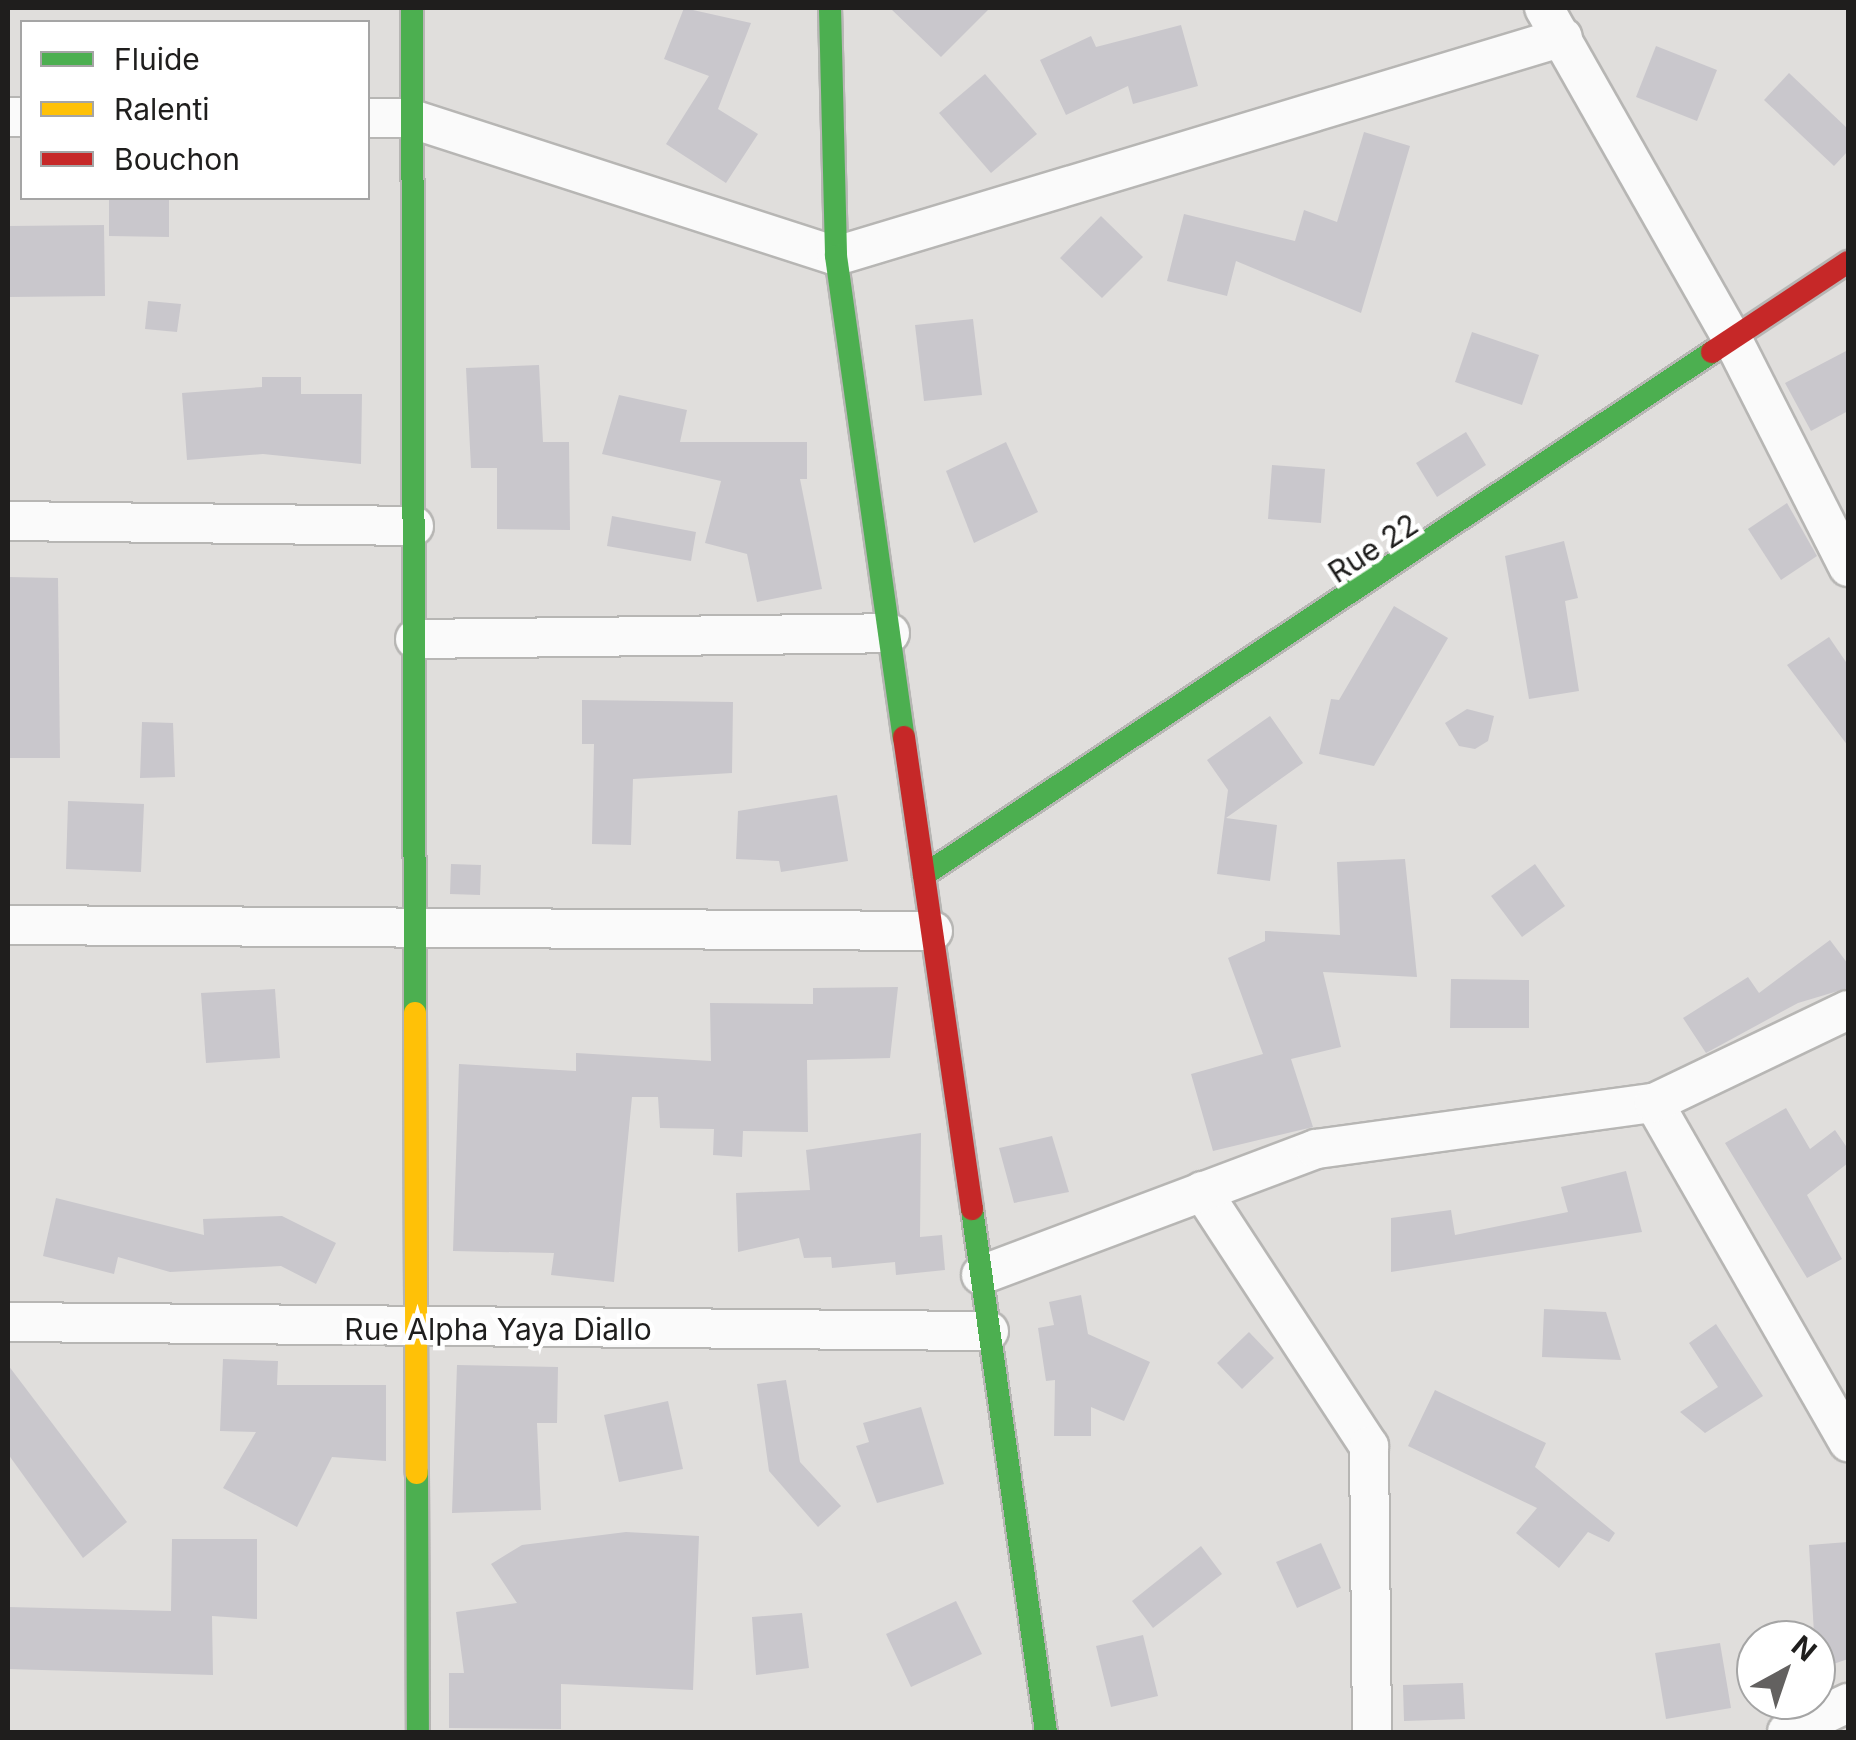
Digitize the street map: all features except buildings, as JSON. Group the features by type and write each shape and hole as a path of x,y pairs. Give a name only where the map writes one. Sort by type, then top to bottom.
{"street":[{"path":"412,8 409,118 422,1330 418,1732"},
{"path":"830,8 836,256 1046,1732"},
{"path":"370,118 409,118 836,256 1553,22 1736,344 1848,567"},
{"name":"Rue 22","path":"924,874 1736,344 1848,262"},
{"path":"8,520 414,526"},
{"path":"415,638 890,633"},
{"path":"8,925 932,931"},
{"path":"981,1275 1316,1149 1654,1103 1848,1010"},
{"path":"1654,1103 1848,1442"},
{"path":"1202,1192 1369,1446 1372,1732"},
{"name":"Rue Alpha Yaya Diallo","path":"8,1322 422,1330 989,1331"},
{"path":"1787,1732 1848,1703"}],"traffic: fast":[{"path":"412,8 415,1013"},
{"path":"830,8 836,256 904,737"},
{"path":"924,875 1712,352"},
{"path":"972,1209 1046,1732"},
{"path":"417,1473 418,1732"}],"traffic: slow":[{"path":"415,1013 417,1473"}],"traffic: jam":[{"path":"1712,352 1848,262"},
{"path":"904,737 972,1209"}]}
